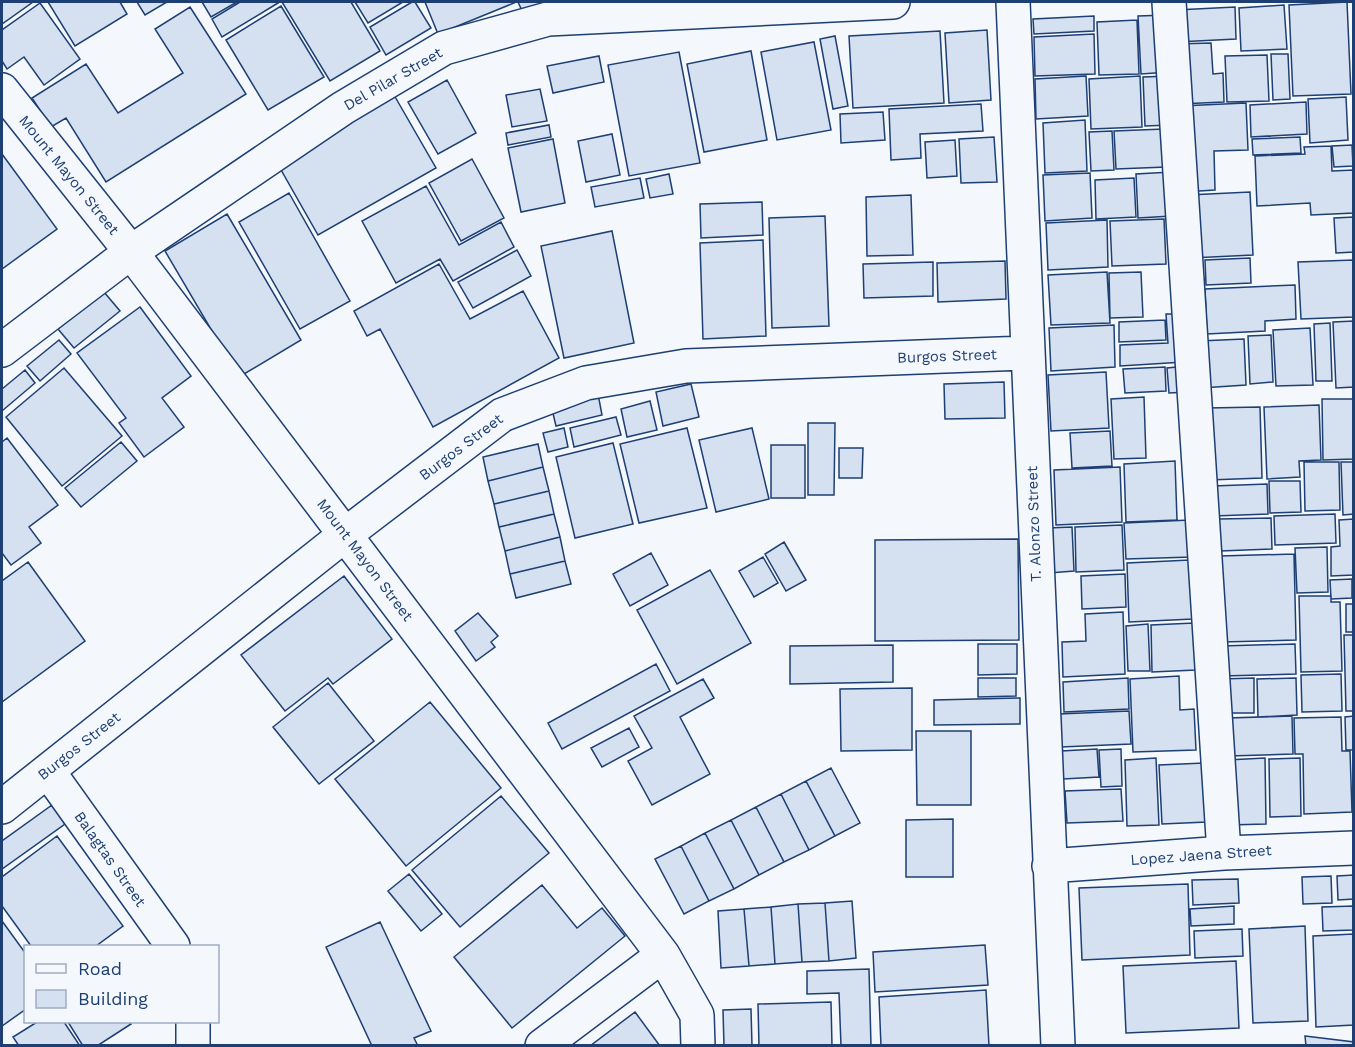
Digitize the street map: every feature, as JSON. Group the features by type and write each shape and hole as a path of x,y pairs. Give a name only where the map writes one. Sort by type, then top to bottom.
{"street":[{"name":"Del Pilar Street","path":"2,350 131,252 343,108 444,48 548,19 893,2"},
{"name":"T. Alonzo Street","path":"1013,2 1058,1046"},
{"path":"1169,2 1224,853"},
{"name":"Mount Mayon Street","path":"2,90 131,252 663,955 697,1015 698,1046"},
{"name":"Burgos Street","path":"2,807 346,534 502,415 586,383 687,366 1027,353"},
{"name":"Balagtas Street","path":"48,771 171,945"},
{"name":"Lopez Jaena Street","path":"1049,866 1224,853 1353,848"},
{"path":"542,1046 663,955"},
{"path":"193,1046 194,1023"}],"building":[{"path":"2,2 33,2 2,24"},
{"path":"48,2 120,2 127,14 75,46"},
{"path":"137,2 167,2 145,15"},
{"path":"202,2 237,2 211,17"},
{"path":"240,2 278,3 222,37 212,19"},
{"path":"282,2 351,2 380,51 330,81"},
{"path":"355,2 403,2 368,23"},
{"path":"415,2 431,28 386,55 370,27"},
{"path":"425,2 513,2 514,3 438,34"},
{"path":"518,2 556,2 524,15"},
{"path":"1347,2 1351,94 1293,96 1289,5"},
{"path":"40,3 80,59 44,85 24,57 7,69 2,61 2,30"},
{"path":"1284,5 1287,49 1241,51 1239,8"},
{"path":"281,6 324,77 268,110 226,40"},
{"path":"190,7 246,94 106,182 66,118 51,127 32,98 86,64 118,113 183,73 155,29"},
{"path":"1235,7 1236,39 1177,42 1176,10"},
{"path":"1167,15 1169,72 1141,74 1138,16"},
{"path":"1094,16 1094,31 1034,34 1033,19"},
{"path":"1137,20 1139,74 1099,75 1097,22"},
{"path":"987,30 991,100 949,103 945,33"},
{"path":"940,31 944,103 853,108 849,36"},
{"path":"1094,34 1095,74 1035,76 1034,37"},
{"path":"835,36 848,106 833,109 820,39"},
{"path":"814,42 831,130 777,140 761,52"},
{"path":"1211,43 1213,74 1223,73 1224,102 1179,104 1176,44"},
{"path":"751,51 767,140 704,152 687,64"},
{"path":"679,52 700,163 629,176 608,65"},
{"path":"1271,54 1288,54 1290,99 1273,100"},
{"path":"1267,55 1269,101 1227,102 1225,56"},
{"path":"599,56 604,82 553,93 547,66"},
{"path":"1086,76 1088,116 1036,119 1035,79"},
{"path":"1140,76 1142,127 1091,129 1089,79"},
{"path":"1169,76 1171,125 1145,126 1143,77"},
{"path":"447,80 476,133 438,154 408,102"},
{"path":"540,89 547,121 512,127 506,95"},
{"path":"394,95 436,168 318,235 276,161"},
{"path":"1346,97 1348,140 1310,143 1308,99"},
{"path":"1306,102 1307,134 1251,137 1250,105"},
{"path":"1246,103 1248,150 1214,151 1215,190 1183,192 1180,106"},
{"path":"981,104 983,131 920,134 921,158 891,160 889,109"},
{"path":"883,112 885,140 841,143 840,114"},
{"path":"1085,120 1087,171 1045,173 1043,123"},
{"path":"549,125 551,137 508,145 506,133"},
{"path":"1164,129 1166,167 1116,169 1114,131"},
{"path":"1112,131 1114,170 1091,171 1089,132"},
{"path":"612,134 620,175 586,182 578,141"},
{"path":"994,137 997,182 961,183 959,139"},
{"path":"1300,137 1301,153 1253,155 1252,139"},
{"path":"553,139 565,203 521,212 508,148"},
{"path":"955,140 957,176 927,178 925,142"},
{"path":"1352,145 1353,166 1334,167 1332,146"},
{"path":"1331,146 1332,171 1354,170 1354,213 1311,215 1310,203 1257,206 1255,156 1305,154 1304,147"},
{"path":"2,154 57,229 2,269"},
{"path":"472,159 504,218 461,241 429,183"},
{"path":"1171,172 1172,216 1138,218 1136,174"},
{"path":"1090,173 1092,218 1045,221 1043,175"},
{"path":"669,174 673,194 650,198 646,179"},
{"path":"640,178 644,198 595,207 591,187"},
{"path":"1134,178 1136,217 1096,219 1095,180"},
{"path":"426,186 459,245 501,222 514,247 453,281 440,259 396,283 362,221"},
{"path":"1250,192 1253,255 1191,258 1188,195"},
{"path":"289,193 350,301 300,329 239,222"},
{"path":"911,195 913,255 867,256 866,197"},
{"path":"762,202 763,235 701,238 700,204"},
{"path":"227,214 301,340 239,377 165,251"},
{"path":"825,216 829,326 772,328 769,218"},
{"path":"1354,217 1354,252 1336,253 1334,218"},
{"path":"1164,219 1166,264 1112,266 1110,221"},
{"path":"1107,220 1108,267 1048,270 1046,223"},
{"path":"612,231 634,343 564,358 541,246"},
{"path":"763,240 766,336 703,339 700,243"},
{"path":"517,250 531,276 473,308 458,282"},
{"path":"1250,258 1251,283 1206,285 1205,260"},
{"path":"1354,260 1354,317 1301,319 1298,262"},
{"path":"1005,261 1006,299 938,302 937,263"},
{"path":"933,262 933,296 864,298 863,264"},
{"path":"439,264 470,319 523,291 559,358 433,427 380,329 367,336 354,311"},
{"path":"1107,272 1110,323 1051,325 1048,275"},
{"path":"1141,272 1143,317 1110,318 1109,273"},
{"path":"1295,285 1296,319 1265,321 1265,331 1207,334 1205,289"},
{"path":"104,292 120,311 74,348 58,329"},
{"path":"140,307 191,376 162,398 184,427 144,457 119,423 126,418 77,353"},
{"path":"1166,314 1182,314 1184,362 1120,366 1120,345 1168,343"},
{"path":"1165,320 1166,340 1119,342 1119,322"},
{"path":"1354,321 1354,387 1336,388 1333,322"},
{"path":"1330,323 1332,381 1316,381 1314,324"},
{"path":"1114,325 1115,367 1051,371 1049,328"},
{"path":"1310,328 1313,385 1276,386 1273,330"},
{"path":"1271,335 1273,382 1250,384 1248,336"},
{"path":"1244,339 1246,385 1201,388 1199,341"},
{"path":"59,340 71,354 40,381 27,366"},
{"path":"1187,366 1188,392 1169,393 1167,368"},
{"path":"1165,367 1166,391 1125,393 1123,369"},
{"path":"64,368 122,436 62,486 6,417"},
{"path":"25,370 35,383 2,411 2,389"},
{"path":"1106,372 1109,428 1051,431 1048,375"},
{"path":"1004,382 1005,418 945,419 944,384"},
{"path":"691,384 699,417 663,426 656,392"},
{"path":"598,394 602,415 556,426 551,405"},
{"path":"1144,397 1146,458 1114,459 1111,399"},
{"path":"1322,399 1354,399 1354,459 1323,460"},
{"path":"650,401 657,430 627,437 621,409"},
{"path":"1319,405 1321,460 1299,461 1300,477 1267,479 1264,407"},
{"path":"1260,407 1262,478 1209,480 1207,408"},
{"path":"616,417 621,435 574,447 570,428"},
{"path":"808,423 835,423 834,495 808,495"},
{"path":"564,428 568,447 548,452 543,433"},
{"path":"687,428 707,508 639,523 620,444"},
{"path":"752,428 769,499 716,512 699,440"},
{"path":"1110,431 1112,466 1072,468 1070,433"},
{"path":"7,438 58,505 29,527 41,543 11,565 2,553 2,442"},
{"path":"121,442 137,461 81,507 65,488"},
{"path":"613,443 633,524 575,538 556,457"},
{"path":"538,444 543,467 488,481 483,457"},
{"path":"771,445 805,445 805,498 771,498"},
{"path":"839,448 863,448 862,478 839,478"},
{"path":"1175,461 1177,520 1126,522 1124,464"},
{"path":"1304,462 1339,462 1340,510 1305,511"},
{"path":"1341,462 1354,462 1354,514 1343,515"},
{"path":"543,467 549,491 494,504 488,481"},
{"path":"1120,467 1122,522 1056,525 1054,470"},
{"path":"1269,481 1300,481 1301,512 1270,513"},
{"path":"1267,484 1268,514 1214,516 1213,486"},
{"path":"549,491 554,514 499,527 494,504"},
{"path":"554,514 560,537 505,551 499,527"},
{"path":"1335,514 1336,543 1275,545 1274,516"},
{"path":"1271,518 1272,549 1220,551 1219,519"},
{"path":"1354,519 1354,575 1331,576 1331,547 1340,546 1339,520"},
{"path":"1190,520 1192,557 1126,559 1124,523"},
{"path":"1122,525 1124,570 1076,572 1075,527"},
{"path":"1072,527 1074,571 1049,573 1047,528"},
{"path":"560,537 565,561 510,574 505,551"},
{"path":"1018,539 1019,640 875,641 875,540"},
{"path":"784,542 806,580 786,591 765,554"},
{"path":"1327,547 1328,592 1297,593 1295,548"},
{"path":"651,553 668,585 630,606 613,574"},
{"path":"1294,554 1296,640 1222,642 1220,556"},
{"path":"763,557 778,583 754,597 739,571"},
{"path":"1190,560 1193,619 1129,622 1127,563"},
{"path":"565,561 571,584 516,598 510,574"},
{"path":"28,562 85,641 2,702 2,581"},
{"path":"710,570 751,643 677,684 637,610"},
{"path":"1125,574 1126,607 1082,609 1081,576"},
{"path":"344,576 392,639 333,684 328,678 285,711 241,655"},
{"path":"1352,579 1352,598 1331,599 1330,580"},
{"path":"1299,596 1331,596 1331,602 1340,602 1342,671 1301,672"},
{"path":"1346,604 1354,604 1354,632 1346,632"},
{"path":"1123,612 1125,674 1063,677 1062,642 1086,641 1085,614"},
{"path":"478,613 498,636 491,642 495,647 476,661 455,631"},
{"path":"1194,623 1196,670 1152,672 1151,625"},
{"path":"1148,624 1150,671 1128,671 1126,626"},
{"path":"1344,635 1354,635 1354,711 1346,711"},
{"path":"978,644 1017,644 1017,674 978,675"},
{"path":"1295,644 1296,674 1221,676 1221,646"},
{"path":"893,645 893,682 790,684 790,646"},
{"path":"656,664 670,691 562,749 548,723"},
{"path":"1341,674 1342,711 1302,712 1301,675"},
{"path":"1179,676 1180,710 1194,709 1196,750 1133,752 1130,679"},
{"path":"978,678 1016,678 1016,696 978,697"},
{"path":"1128,678 1129,709 1064,712 1063,682"},
{"path":"1254,678 1254,713 1221,713 1221,679"},
{"path":"1296,678 1297,715 1258,717 1257,679"},
{"path":"703,679 714,698 680,717 710,774 652,805 628,761 652,748 634,716"},
{"path":"328,683 374,741 319,784 273,727"},
{"path":"912,688 912,750 841,751 840,689"},
{"path":"1020,698 1020,724 934,725 934,700"},
{"path":"430,702 501,788 406,866 335,779"},
{"path":"1129,711 1131,744 1061,747 1059,714"},
{"path":"1292,716 1293,754 1229,756 1228,718"},
{"path":"1354,716 1354,750 1346,750 1345,717"},
{"path":"1341,717 1342,751 1350,751 1352,812 1304,814 1303,754 1295,754 1294,718"},
{"path":"629,728 639,747 602,767 591,748"},
{"path":"916,731 971,731 971,805 917,805"},
{"path":"1097,749 1099,777 1063,779 1061,751"},
{"path":"1121,749 1122,786 1101,787 1099,750"},
{"path":"1156,758 1159,825 1127,826 1125,760"},
{"path":"1265,758 1266,824 1229,825 1227,760"},
{"path":"1300,758 1301,816 1270,817 1269,759"},
{"path":"1204,763 1207,822 1162,824 1159,765"},
{"path":"831,768 860,823 835,836 806,781"},
{"path":"806,781 835,836 809,850 781,794"},
{"path":"1121,789 1123,821 1067,823 1065,791"},
{"path":"781,794 809,850 784,862 756,807"},
{"path":"501,796 549,853 460,927 412,870"},
{"path":"52,805 65,824 2,869 2,841"},
{"path":"756,807 784,862 759,875 731,820"},
{"path":"953,819 953,877 906,877 906,820"},
{"path":"731,820 759,875 734,889 705,833"},
{"path":"705,833 734,889 709,901 681,846"},
{"path":"57,836 123,926 97,945 30,945 2,906 2,877"},
{"path":"681,846 709,901 684,914 655,859"},
{"path":"409,874 442,914 421,931 388,891"},
{"path":"1354,875 1354,899 1338,900 1337,876"},
{"path":"1331,876 1332,903 1303,904 1302,877"},
{"path":"1238,879 1239,903 1193,905 1192,880"},
{"path":"1188,884 1190,955 1082,960 1079,888"},
{"path":"542,885 577,928 602,908 625,936 512,1028 454,957"},
{"path":"852,901 856,958 829,961 825,903"},
{"path":"825,903 829,961 802,962 798,904"},
{"path":"798,904 802,962 775,964 771,907"},
{"path":"1234,906 1234,924 1191,926 1190,909"},
{"path":"1354,906 1354,930 1323,931 1322,907"},
{"path":"771,907 775,964 749,966 744,909"},
{"path":"744,909 749,966 721,968 718,911"},
{"path":"2,921 24,951 24,1010 2,1026"},
{"path":"380,922 431,1031 414,1038 418,1046 372,1046 326,947"},
{"path":"1305,926 1308,1021 1253,1023 1249,929"},
{"path":"1242,929 1243,956 1195,958 1194,931"},
{"path":"1354,934 1354,1025 1316,1027 1313,936"},
{"path":"985,945 988,985 875,992 873,952"},
{"path":"1236,961 1239,1028 1126,1033 1123,966"},
{"path":"869,969 871,1046 841,1046 839,993 807,994 807,971"},
{"path":"986,990 989,1046 881,1046 879,997"},
{"path":"831,1002 832,1046 759,1046 758,1004"},
{"path":"751,1009 752,1046 724,1046 723,1010"},
{"path":"635,1012 660,1046 590,1046"},
{"path":"35,1023 65,1023 80,1046 19,1046 13,1037"},
{"path":"69,1023 131,1024 97,1046 83,1046"},
{"path":"1305,1036 1354,1042 1354,1046 1306,1046"}]}
